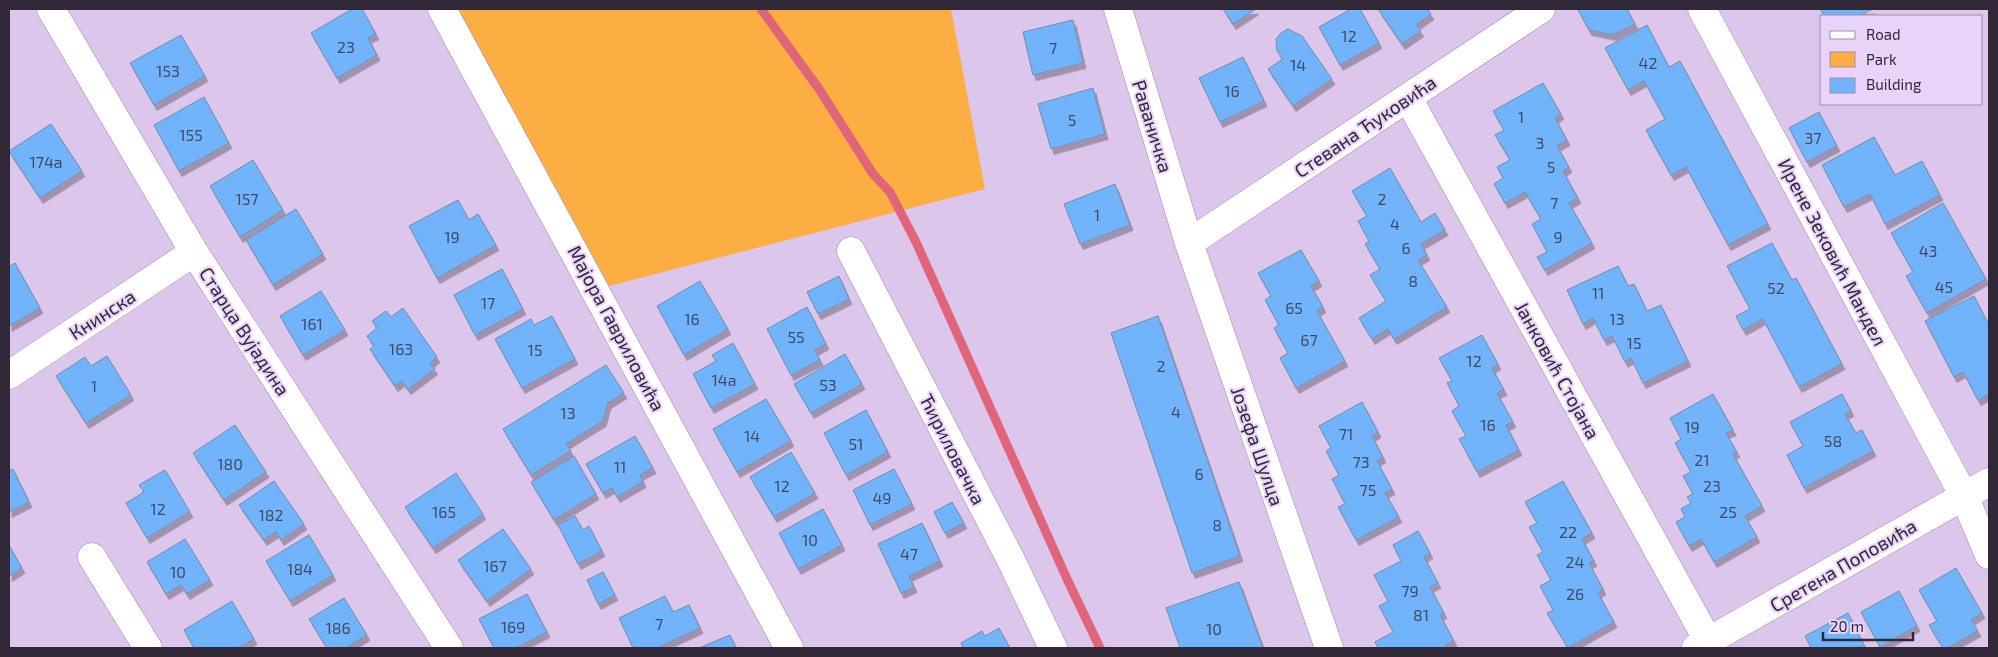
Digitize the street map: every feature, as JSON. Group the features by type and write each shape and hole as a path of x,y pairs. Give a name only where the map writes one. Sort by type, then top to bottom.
{"street":[{"name":"Старца Вујадина","path":"51,9 194,252 449,648"},
{"name":"Мајора Гавриловића","path":"442,9 790,648"},
{"name":"Раваничка","path":"1118,9 1189,243"},
{"name":"Стевана Ћуковића","path":"1189,243 1542,9"},
{"name":"Ирене Зековић Мандел","path":"1702,9 1964,496 1989,555"},
{"name":"Јанковић Стојана","path":"1408,98 1706,646"},
{"name":"Јозефа Шулца","path":"1189,243 1329,648"},
{"name":"Ћириловачка","path":"851,251 1011,560 1053,648"},
{"name":"Книнска","path":"9,375 194,252"},
{"name":"Сретена Поповића","path":"1706,646 1989,482"},
{"path":"92,558 148,648"}],"green space":[{"path":"458,9 951,9 985,189 609,286"}],"building":[{"path":"352,9 362,9 376,34 368,38 377,55 337,78 311,33"},
{"path":"1223,9 1256,9 1233,24"},
{"path":"1351,9 1360,9 1379,43 1340,65 1319,27"},
{"path":"1378,9 1427,9 1431,14 1416,25 1421,31 1402,44"},
{"path":"1627,9 1635,24 1613,35 1589,30 1578,10"},
{"path":"1820,9 1873,9 1861,15 1823,15"},
{"path":"1073,20 1083,63 1033,75 1023,32"},
{"path":"1647,25 1669,67 1680,61 1768,224 1728,245 1686,167 1671,175 1646,130 1665,119 1644,81 1628,90 1605,48"},
{"path":"1288,29 1302,36 1332,79 1293,106 1268,69 1283,59 1277,51 1276,39"},
{"path":"181,35 205,76 154,105 130,63"},
{"path":"1243,57 1264,101 1220,122 1199,78"},
{"path":"1543,83 1561,114 1555,118 1567,140 1557,146 1569,167 1563,171 1578,198 1569,203 1592,243 1545,270 1537,257 1547,252 1532,224 1541,219 1525,192 1505,203 1494,184 1503,178 1497,167 1510,160 1495,135 1504,130 1493,111"},
{"path":"1093,88 1105,134 1051,149 1038,104"},
{"path":"204,97 229,143 179,171 154,125"},
{"path":"1819,112 1837,146 1807,162 1789,128"},
{"path":"51,124 82,171 40,198 9,151"},
{"path":"1874,137 1895,175 1922,161 1940,195 1885,224 1870,194 1844,207 1822,165"},
{"path":"253,160 283,210 240,237 210,186"},
{"path":"1390,168 1421,222 1435,213 1445,230 1421,244 1427,255 1418,260 1447,307 1394,339 1388,329 1372,339 1359,318 1386,301 1370,275 1380,269 1365,244 1369,241 1358,221 1367,216 1352,191"},
{"path":"1115,184 1130,225 1080,244 1064,204"},
{"path":"458,200 469,220 478,214 496,245 437,278 409,226"},
{"path":"1943,203 1986,279 1927,313 1906,276 1913,272 1891,233"},
{"path":"296,209 323,254 273,285 246,240"},
{"path":"1772,243 1792,280 1796,278 1842,364 1799,387 1763,319 1743,330 1736,316 1750,309 1727,266"},
{"path":"1301,250 1319,281 1311,286 1323,307 1317,311 1345,361 1296,388 1280,358 1288,353 1274,328 1279,325 1265,300 1271,296 1258,273"},
{"path":"15,263 40,308 9,326 9,267"},
{"path":"1618,266 1628,286 1634,284 1647,311 1661,305 1688,361 1643,383 1631,358 1625,362 1612,336 1604,340 1593,318 1583,324 1567,290"},
{"path":"502,269 523,309 475,335 454,295"},
{"path":"839,276 849,299 818,314 807,292"},
{"path":"700,281 728,329 684,355 657,306"},
{"path":"321,291 345,330 303,355 280,316"},
{"path":"1974,296 1989,325 1989,394 1978,400 1963,372 1954,377 1925,321"},
{"path":"807,307 826,344 815,350 820,360 791,375 767,329"},
{"path":"403,308 437,357 430,363 435,369 408,389 402,381 395,386 370,349 374,346 367,336 377,328 372,321 386,311 391,317"},
{"path":"552,316 575,359 522,388 495,339 531,319 534,325"},
{"path":"1158,316 1240,556 1192,573 1111,333"},
{"path":"1482,335 1498,364 1492,368 1504,390 1497,393 1513,422 1506,425 1519,450 1477,472 1459,439 1466,436 1452,411 1459,406 1447,383 1452,381 1439,358"},
{"path":"733,343 755,384 711,408 693,374 716,361 712,355"},
{"path":"845,354 862,384 811,413 794,384"},
{"path":"107,356 131,395 86,423 56,376 85,357 91,366"},
{"path":"606,365 624,393 608,403 603,421 566,444 571,451 531,475 503,429"},
{"path":"1713,394 1733,430 1726,433 1737,452 1733,454 1762,506 1745,516 1757,537 1714,562 1701,539 1689,546 1676,522 1685,517 1681,509 1691,503 1687,497 1693,494 1683,476 1691,472 1675,443 1681,439 1670,418"},
{"path":"1842,394 1851,411 1845,414 1856,433 1862,430 1873,451 1804,488 1787,455 1803,446 1790,422"},
{"path":"766,399 791,441 737,472 713,429"},
{"path":"1362,402 1378,432 1372,436 1383,457 1377,461 1392,489 1385,493 1399,517 1356,540 1338,507 1345,504 1332,479 1339,475 1326,451 1331,448 1319,426"},
{"path":"866,410 888,452 846,475 824,433"},
{"path":"235,425 266,472 224,500 193,453"},
{"path":"635,436 653,468 640,475 643,482 617,497 612,488 603,493 586,464"},
{"path":"791,452 815,493 774,517 750,477"},
{"path":"574,456 596,494 554,520 531,482"},
{"path":"13,469 29,502 9,512 9,471"},
{"path":"894,469 912,504 870,525 853,490"},
{"path":"165,470 190,512 147,538 126,503 144,492 139,485"},
{"path":"456,473 483,514 433,548 405,507"},
{"path":"274,481 304,524 281,540 276,532 264,540 239,505"},
{"path":"1563,481 1592,533 1582,539 1594,561 1589,563 1603,589 1598,593 1614,622 1568,648 1547,613 1553,610 1540,586 1551,580 1537,555 1543,552 1529,527 1537,523 1525,502"},
{"path":"952,502 964,523 945,533 934,512"},
{"path":"823,509 842,545 798,569 779,533"},
{"path":"575,516 583,530 589,526 602,551 578,564 558,525"},
{"path":"922,523 940,561 909,576 914,587 901,593 878,544"},
{"path":"503,529 531,569 487,601 458,560"},
{"path":"1418,531 1430,553 1424,557 1438,583 1430,587 1444,613 1440,615 1454,641 1446,645 1448,648 1378,648 1375,642 1393,632 1379,606 1388,601 1374,575 1401,561 1393,545"},
{"path":"309,535 333,575 290,601 266,561"},
{"path":"185,539 210,580 187,594 181,585 166,594 147,562"},
{"path":"9,545 22,568 9,576"},
{"path":"1956,568 1982,613 1971,620 1978,631 1948,648 1943,648 1929,625 1937,621 1919,590"},
{"path":"603,572 615,595 598,604 587,580"},
{"path":"1239,582 1263,648 1180,648 1166,608"},
{"path":"1899,591 1917,626 1880,647 1861,612"},
{"path":"527,594 547,632 516,648 494,648 479,619"},
{"path":"665,596 673,612 689,605 700,628 657,648 633,648 619,618"},
{"path":"344,598 367,635 346,648 327,648 309,619"},
{"path":"232,601 254,639 238,648 194,648 184,630"},
{"path":"1848,613 1865,647 1811,648 1805,636"},
{"path":"999,628 1010,648 963,648 961,643 982,631 985,636"},
{"path":"730,635 736,648 699,648"}],"waterway":[{"path":"761,9 819,89 873,174 890,192 916,242 1067,579 1100,648"}]}
